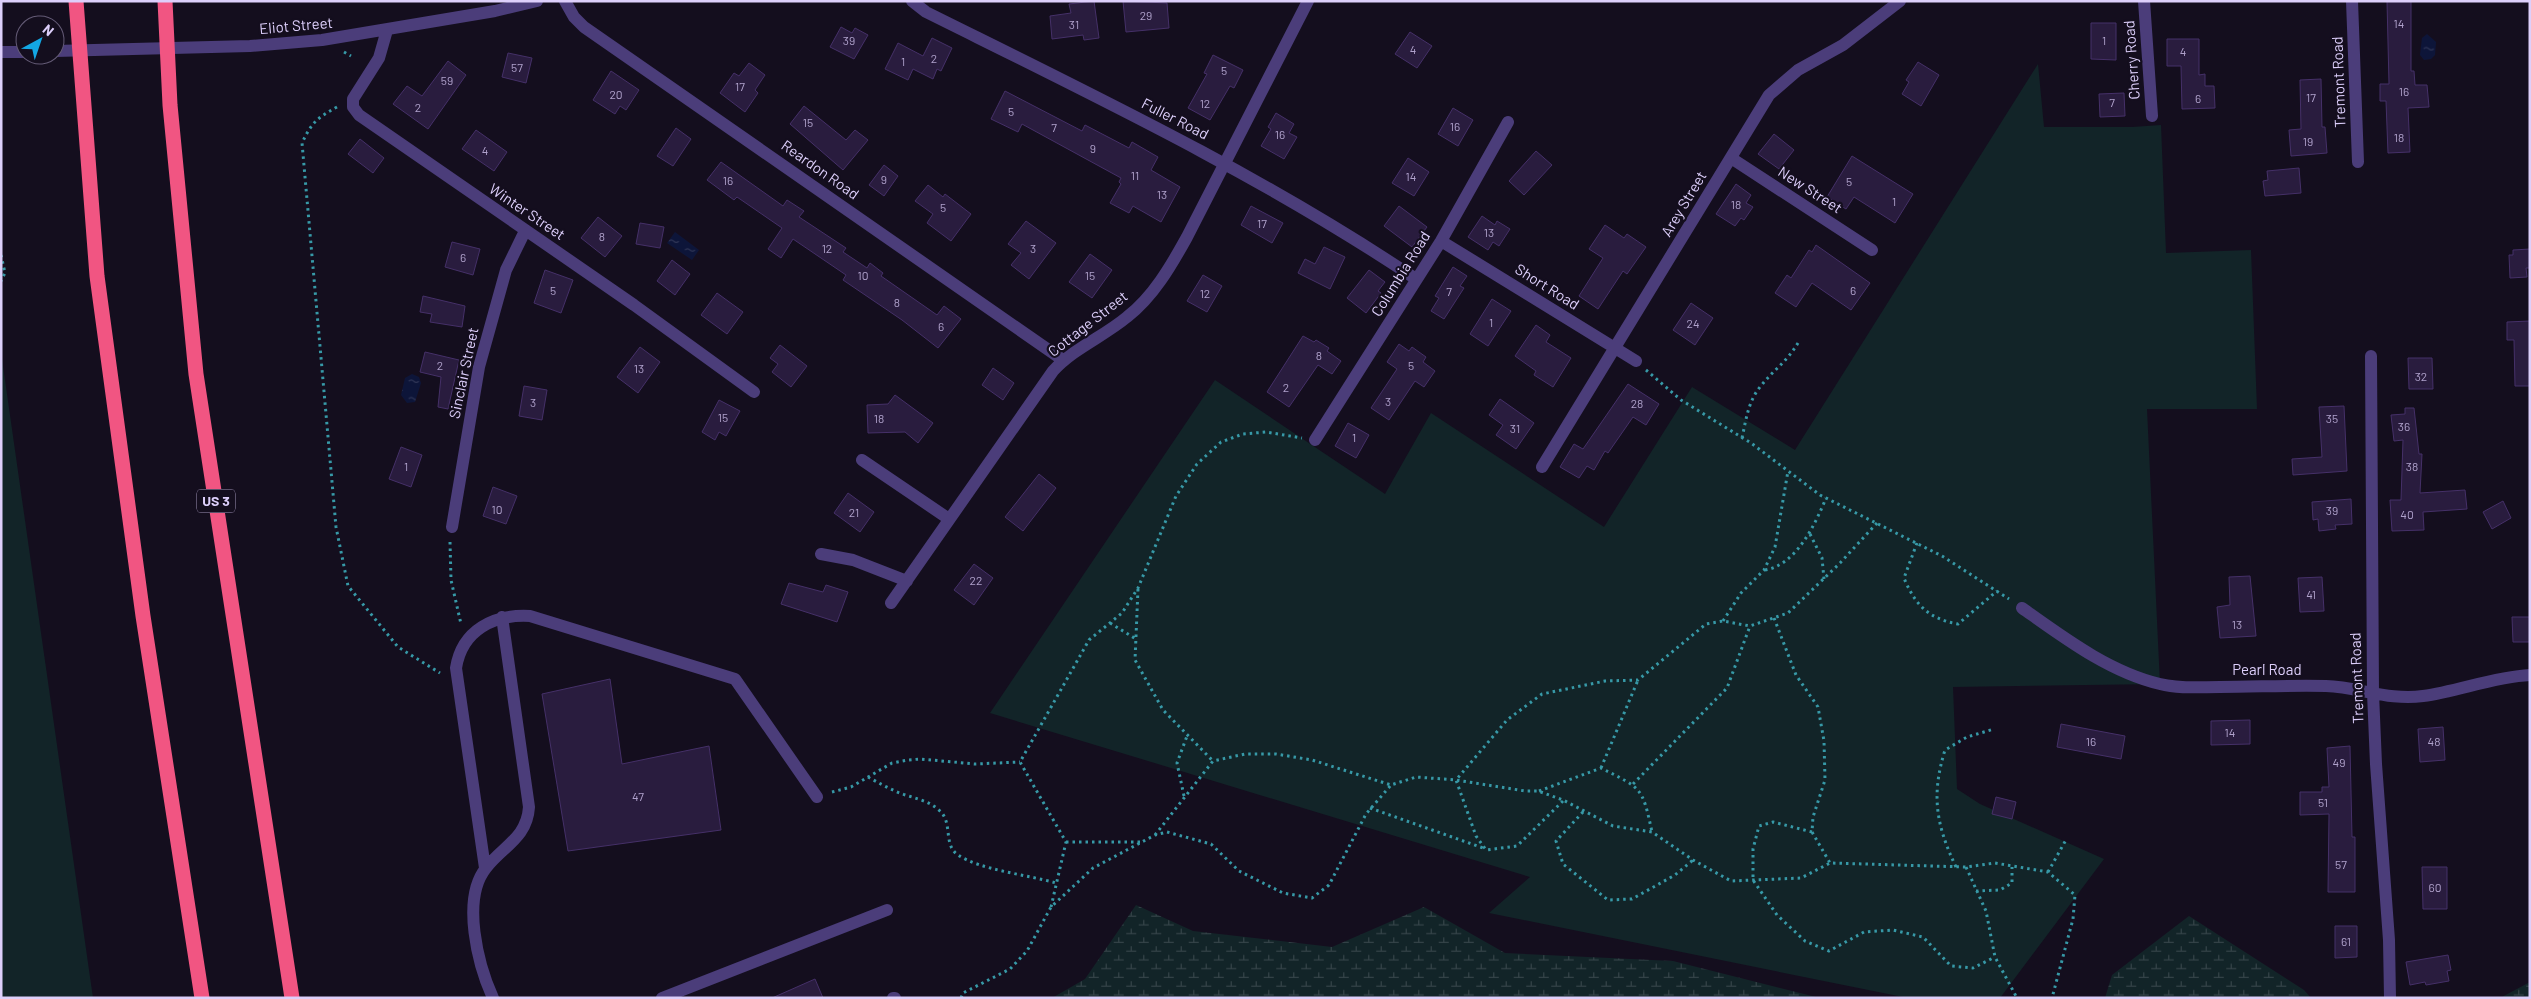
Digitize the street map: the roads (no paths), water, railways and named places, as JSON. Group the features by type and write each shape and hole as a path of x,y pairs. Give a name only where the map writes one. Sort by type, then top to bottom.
{"highway":[{"path":"76,1 97,276 143,616 202,998"},
{"name":"US 3","path":"165,1 170,105 196,374 292,998"}],"street":[{"name":"Eliot Street","path":"65,51 250,46 322,40 387,30 537,1"},
{"name":"Reardon Road","path":"565,1 574,17 584,27 1063,360"},
{"name":"Fuller Road","path":"912,1 926,12 1224,162 1350,234 1416,279"},
{"name":"Cottage Street","path":"891,603 1063,360 1129,316 1154,289 1187,238 1224,162 1308,1"},
{"name":"Arey Street","path":"1542,467 1759,109 1784,80 1843,45 1900,1"},
{"name":"Cherry Road","path":"2144,1 2152,116"},
{"name":"Tremont Road","path":"2352,1 2358,162"},
{"name":"Winter Street","path":"387,30 379,58 353,99 353,106 365,121 634,305 754,392"},
{"path":"1,52 15,52"},
{"name":"Columbia Road","path":"1315,440 1441,240 1508,122"},
{"name":"New Street","path":"1731,158 1872,250"},
{"name":"Sinclair Street","path":"452,526 484,350 506,270 525,231"},
{"name":"Short Road","path":"1441,240 1636,361"},
{"name":"Tremont Road","path":"2371,356 2373,693 2376,764 2389,940 2390,998"},
{"path":"862,460 949,519"},
{"path":"821,554 853,560 907,581"},
{"name":"Pearl Road","path":"2022,608 2094,654 2138,678 2180,687 2327,686 2388,697 2422,696 2495,678 2530,675"},
{"path":"485,868 458,684 458,655 465,642 484,625 502,617 530,616 735,679 817,797"},
{"path":"492,998 479,960 474,919 474,900 485,868 520,834 528,816 529,807 502,617"},
{"path":"662,998 887,910"}],"water":[{"path":"2427,34 2436,42 2435,55 2431,59 2424,60 2420,55 2422,38"},
{"path":"675,232 699,250 692,260 667,243"},
{"path":"412,374 419,377 421,383 415,402 407,403 401,395 405,378"}]}
